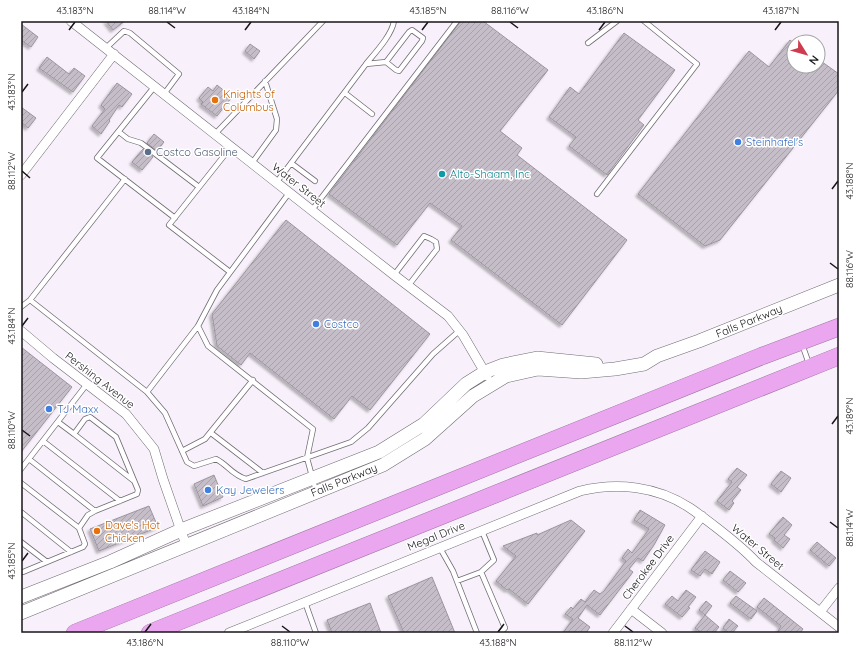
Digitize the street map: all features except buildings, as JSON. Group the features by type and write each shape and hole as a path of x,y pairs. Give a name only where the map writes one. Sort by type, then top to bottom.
{"highway":[{"path":"76,633 839,326"},
{"path":"150,633 839,356"}],"street":[{"name":"Water Street","path":"71,21 276,183 448,316 492,384"},
{"path":"21,175 114,54"},
{"name":"Falls Parkway","path":"21,597 110,562 181,530 379,452 424,424 466,384 485,372 503,365 537,358 588,364 612,364 657,356 699,341 839,285"},
{"name":"Pershing Avenue","path":"21,331 53,358 126,414 154,449 186,545"},
{"name":"Falls Parkway","path":"21,613 383,465 425,439 473,396 506,376 538,369 581,372 615,369 644,364 657,356"},
{"name":"Megal Drive","path":"228,633 580,491 618,486 634,487 658,493"},
{"name":"Water Street","path":"658,493 689,506 745,550 756,562 839,627"},
{"name":"Cherokee Drive","path":"613,633 702,516"},
{"path":"820,612 839,588"},
{"path":"631,609 662,633"}],"lane":[{"path":"215,134 323,21"},
{"path":"276,183 385,39 393,26 394,21"},
{"path":"312,210 457,21"},
{"path":"588,43 617,21"},
{"path":"597,194 697,64 644,21"},
{"path":"366,64 386,62 399,71 423,38 412,30 386,62"},
{"path":"106,48 124,31 130,33 180,74 164,94"},
{"path":"252,163 276,130 277,119 265,81"},
{"path":"155,86 98,158 175,218"},
{"path":"345,92 372,114"},
{"path":"118,132 128,139 140,143 199,187"},
{"path":"230,272 169,225 231,147"},
{"path":"291,163 315,181"},
{"path":"21,307 30,300 125,180"},
{"path":"147,392 198,326 217,290 289,193"},
{"path":"394,275 424,236 431,238 436,242 437,249 408,286"},
{"path":"30,300 147,392 165,413 187,462 194,466 216,459 223,462 238,477 246,479 351,442 368,428 433,354 459,331"},
{"path":"198,326 208,346 253,380 313,429 307,458 316,492"},
{"path":"800,341 810,367"},
{"path":"182,451 206,439 253,380"},
{"path":"21,469 87,384"},
{"path":"74,434 85,419 90,417 116,437 138,490 137,494 88,515 79,528"},
{"path":"58,422 135,482"},
{"path":"211,433 263,473"},
{"path":"43,441 120,501"},
{"path":"29,459 95,511"},
{"path":"21,483 79,528 85,544 83,547 22,572"},
{"path":"21,512 71,552"},
{"path":"457,581 481,572 494,560 482,531"},
{"path":"21,542 47,562"},
{"path":"440,548 453,571 477,633"},
{"path":"481,572 505,628 500,633"},
{"path":"305,602 316,633"}],"place":[{"name":"Knights of Columbus","path":"215,100"},
{"name":"Steinhafel's","path":"738,142"},
{"name":"Costco Gasoline","path":"148,152"},
{"name":"Alto-Shaam, Inc","path":"442,174"},
{"name":"Costco","path":"316,324"},
{"name":"TJ Maxx","path":"49,409"},
{"name":"Kay Jewelers","path":"208,490"},
{"name":"Dave's Hot Chicken","path":"97,531"}]}
